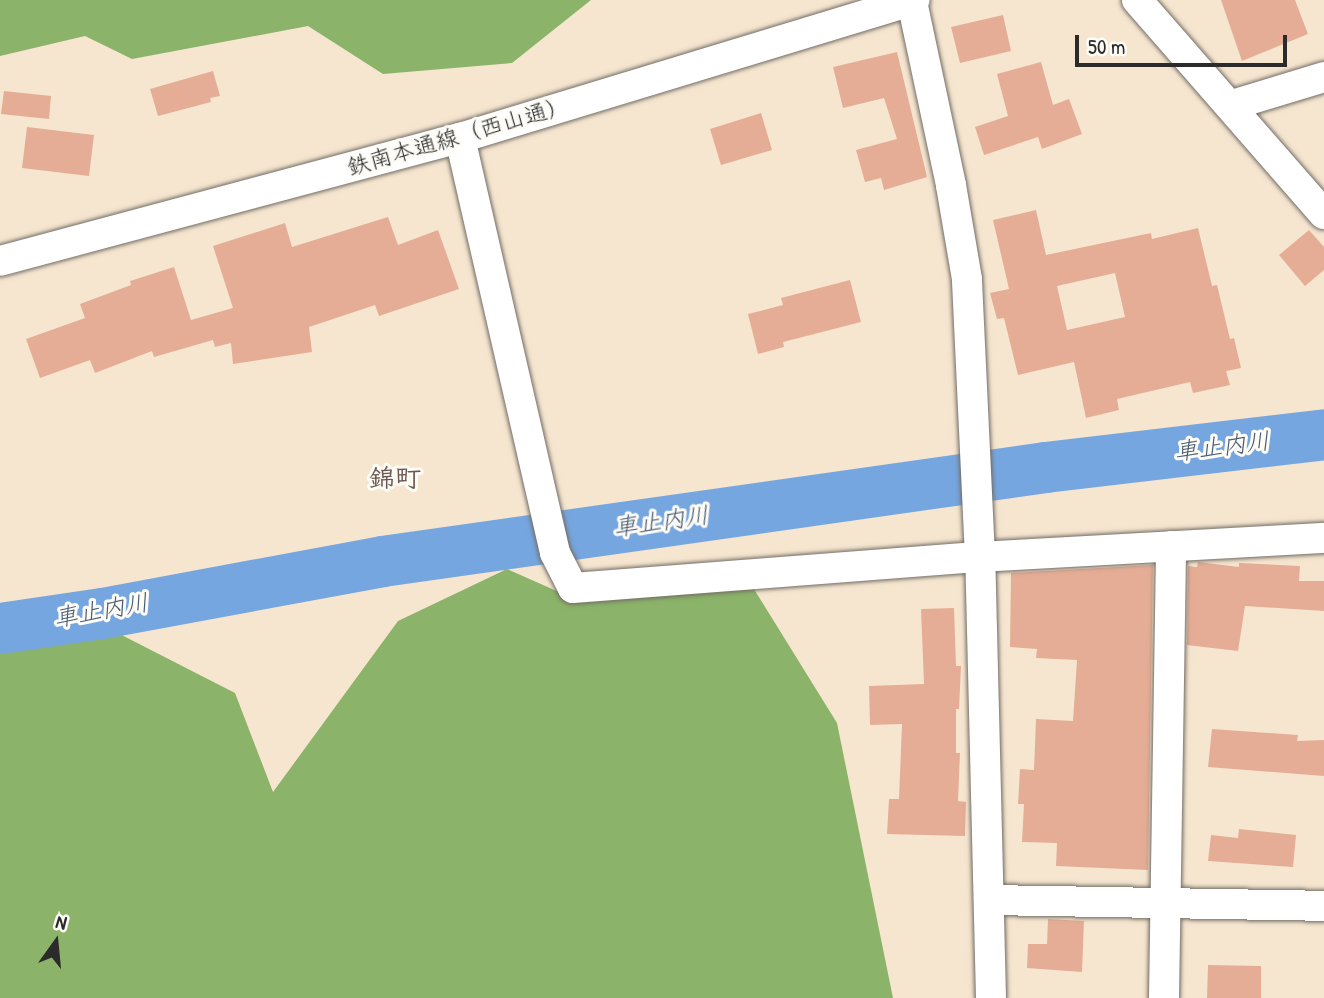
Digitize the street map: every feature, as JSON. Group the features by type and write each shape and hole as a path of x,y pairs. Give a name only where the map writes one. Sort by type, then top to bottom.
{"street":[{"path":"913,0 951,185 967,279 980,557 991,998"},
{"name":"鉄南本通線（西山通）","path":"6,255 460,138 913,0"},
{"path":"1137,0 1324,214"},
{"path":"1232,106 1324,77"},
{"path":"460,138 555,553 572,588 980,557 1324,538"},
{"path":"1164,998 1171,546"},
{"path":"989,900 1324,906"}],"green space":[{"path":"0,0 591,0 512,63 383,74 308,26 132,59 85,36 0,56"},
{"path":"507,569 577,600 752,586 837,723 893,998 0,998 0,648 104,626 235,693 273,792 398,621"}],"building":[{"path":"1221,0 1295,0 1308,34 1242,61"},
{"path":"1003,15 1011,51 960,63 951,27"},
{"path":"897,52 927,177 884,190 881,178 865,182 856,150 897,139 884,98 843,108 833,67"},
{"path":"1041,62 1053,105 1069,99 1082,134 1042,149 1038,137 984,155 975,127 1008,116 997,74"},
{"path":"213,71 220,96 210,98 211,102 158,116 150,89"},
{"path":"4,91 51,96 49,119 1,114"},
{"path":"761,113 772,150 721,165 710,129"},
{"path":"27,127 94,135 89,176 22,168"},
{"path":"1036,210 1046,255 1151,233 1152,239 1198,228 1212,286 1217,285 1230,339 1234,338 1241,368 1226,371 1230,385 1193,393 1190,382 1117,399 1119,410 1086,418 1074,362 1018,375 1004,318 997,319 990,293 1009,289 993,220","holes":["1115,273 1125,317 1067,330 1057,286"]},
{"path":"388,217 398,245 438,230 459,289 379,316 375,305 309,327 312,352 233,364 231,343 215,347 213,340 154,357 152,351 95,373 90,360 40,378 26,339 85,318 80,304 131,285 130,281 174,267 191,320 233,308 213,246 285,223 292,247"},
{"path":"1309,230 1324,247 1324,270 1305,286 1279,255"},
{"path":"850,280 861,322 783,342 784,347 758,354 748,314 783,305 781,298"},
{"path":"1198,562 1239,567 1239,563 1300,566 1299,581 1324,581 1324,611 1245,606 1238,651 1187,645 1188,566 1197,567"},
{"path":"1153,565 1148,870 1056,866 1057,843 1022,842 1024,804 1018,804 1020,769 1034,770 1036,719 1073,721 1077,660 1036,658 1037,649 1010,647 1011,573"},
{"path":"954,608 956,666 961,666 959,709 956,709 956,753 960,753 958,801 966,802 965,836 887,834 889,799 899,799 902,724 870,725 869,686 924,684 921,609"},
{"path":"1212,729 1298,735 1297,741 1324,740 1324,776 1208,767"},
{"path":"1239,829 1296,835 1293,867 1208,861 1211,835 1238,838"},
{"path":"1048,919 1084,921 1082,972 1027,968 1028,944 1047,944"},
{"path":"1208,965 1261,966 1261,998 1207,998"}],"waterway":[{"name":"車止内川","path":"0,628 102,613 382,561 1045,467 1324,434"}],"district":[{"name":"錦町","path":"395,478"}]}
